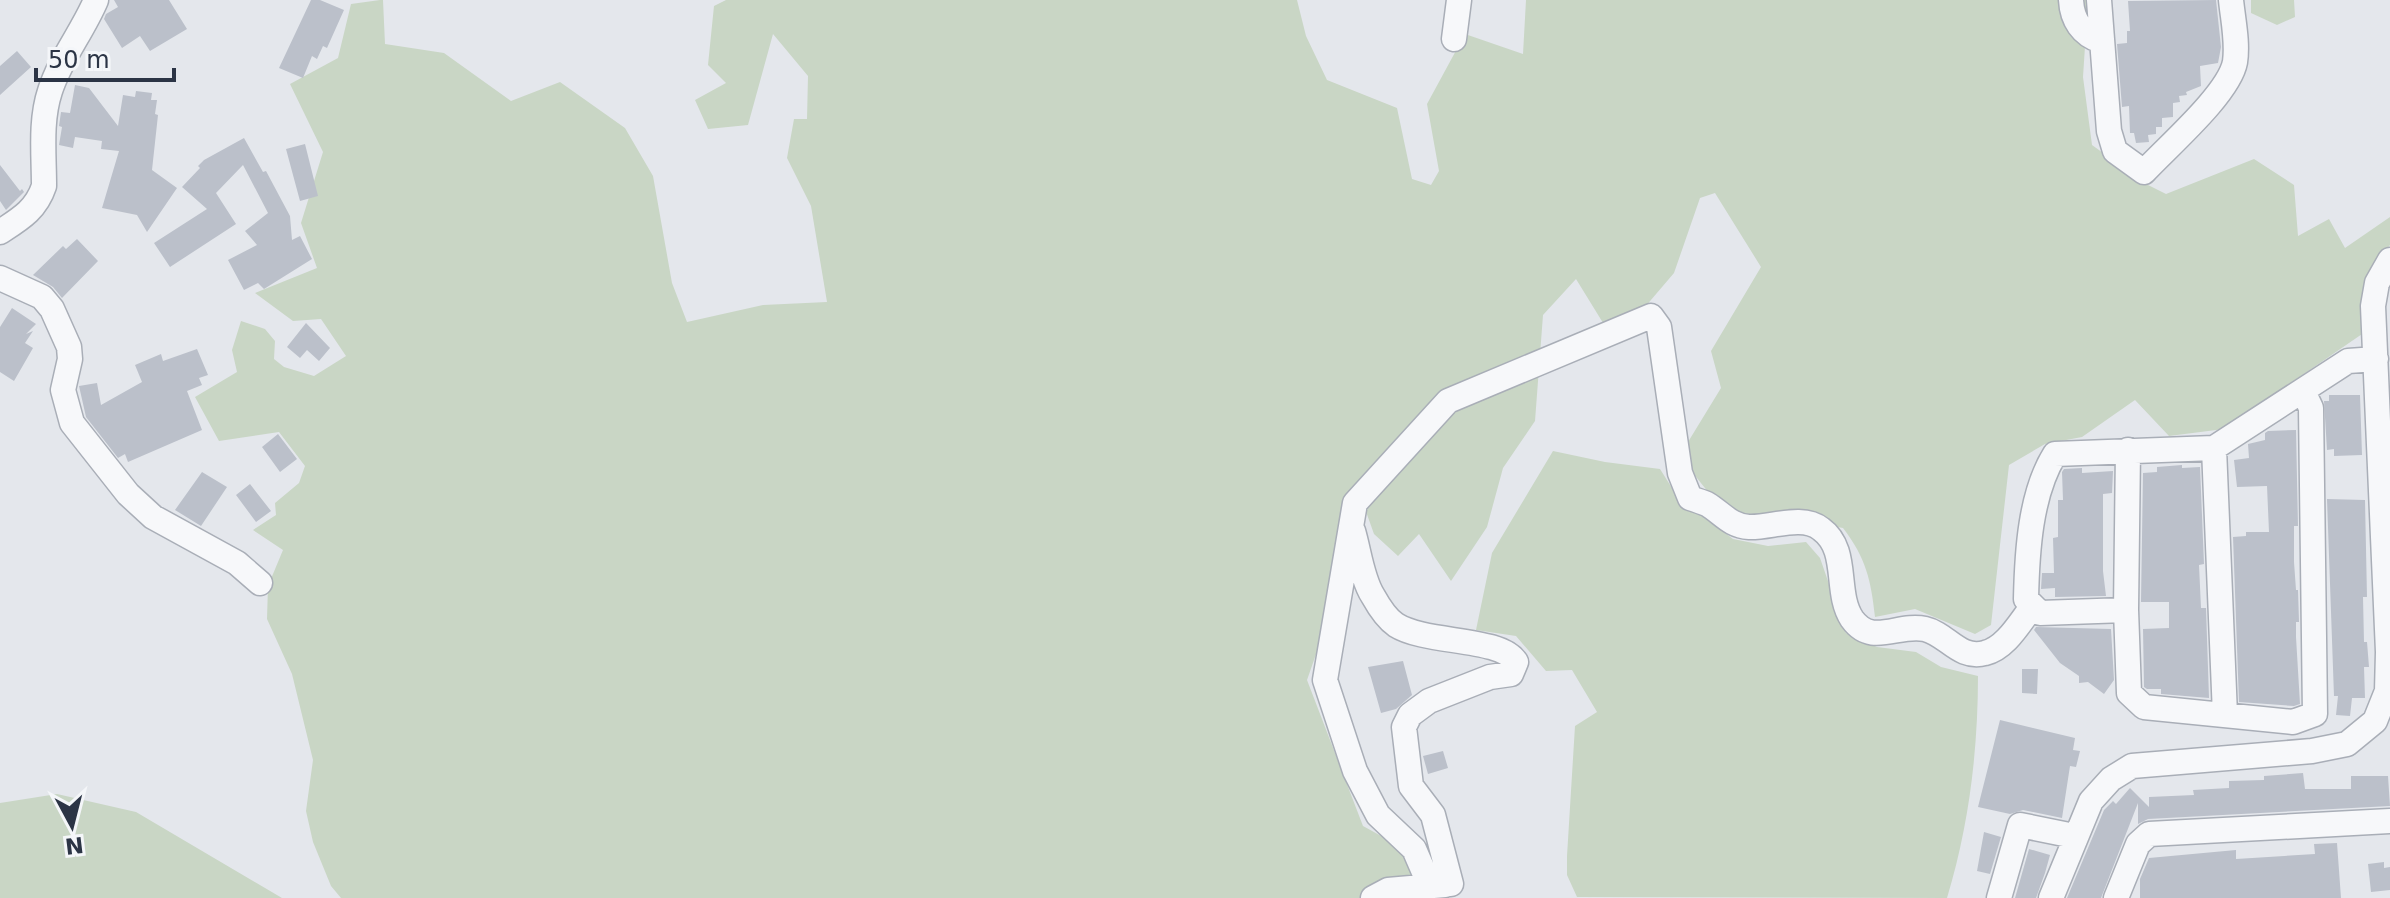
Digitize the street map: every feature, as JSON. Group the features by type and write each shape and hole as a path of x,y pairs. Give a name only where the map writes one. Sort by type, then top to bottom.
{"street":[{"path":"0,232 31,212 41,195 44,186 44,113 51,88 96,0"},
{"path":"1454,39 1459,0"},
{"path":"2071,0 2072,17 2089,37 2101,41"},
{"path":"2099,0 2109,131 2115,151 2144,172 2224,88 2234,65 2236,41 2231,0"},
{"path":"2051,898 2091,801 2111,779 2132,766 2312,751 2347,744 2375,721 2387,691 2387,577 2384,384 2376,359 2373,306 2377,283 2390,260"},
{"path":"0,278 42,297 52,309 69,347 70,359 63,390 72,423 128,494 153,517 237,563 260,583"},
{"path":"1447,889 1414,849 1378,815 1355,771 1325,680 1355,503 1448,401 1651,316 1659,327 1680,473 1690,498 1709,505 1736,525 1808,523 1820,527 1835,549 1841,567 1844,604 1862,631 1875,635 1915,628 1929,629 1959,650 1972,655 1987,653 2003,643 2032,607"},
{"path":"2126,610 2040,613 2026,599 2028,548 2045,470 2055,454 2214,448 2348,361 2376,359"},
{"path":"2128,450 2126,610 2129,693 2144,707 2293,722 2315,714 2311,408 2303,391"},
{"path":"2214,448 2225,715"},
{"path":"1351,525 1371,594 1394,624 1418,634 1487,645 1511,654 1516,662 1511,674 1490,677 1429,701 1410,715 1404,727 1411,786 1433,815 1447,889"},
{"path":"2116,898 2138,844 2149,834 2390,821"},
{"path":"1999,898 2020,825 2074,836"},
{"path":"1373,898 1388,890 1447,889"}],"green space":[{"path":"383,0 385,44 444,53 511,101 560,82 625,128 653,176 672,283 687,322 763,305 827,302 811,206 787,158 794,119 807,119 808,76 773,34 748,125 708,129 695,100 726,83 708,65 714,6 726,0 1297,0 1306,36 1327,80 1397,108 1412,179 1431,185 1439,171 1427,104 1465,34 1523,54 1526,0 2088,0 2083,77 2092,145 2146,184 2166,194 2254,159 2294,185 2298,236 2329,219 2345,248 2390,217 2390,245 2373,267 2365,285 2365,332 2224,429 2169,436 2135,400 2082,437 2045,444 2009,465 1991,625 1975,634 1915,609 1875,617 1866,570 1843,528 1804,521 1728,517 1689,468 1688,442 1721,388 1711,351 1761,267 1715,193 1700,198 1674,273 1639,314 1608,331 1576,279 1543,315 1535,421 1503,468 1487,527 1451,581 1419,534 1398,556 1374,534 1359,492 1329,617 1307,680 1363,826 1403,848 1413,874 1363,898 341,898 331,886 313,842 306,811 313,760 292,674 267,619 268,586 283,550 253,530 276,515 275,503 299,483 305,466 279,432 219,441 195,397 237,372 232,350 241,321 265,329 275,341 274,359 284,367 314,376 346,356 321,319 293,321 255,293 317,268 301,223 323,152 290,84 338,58 351,4"},
{"path":"2251,0 2294,0 2295,17 2277,25 2251,13"},
{"path":"1553,451 1660,469 1677,496 1733,539 1768,546 1806,542 1820,558 1846,633 1877,647 1916,652 1941,667 1978,676 1971,788 1947,898 1577,897 1567,875 1575,726 1597,712 1572,670 1546,671 1516,636 1476,630 1492,553"},
{"path":"57,794 136,812 282,898 0,898 0,803"}],"building":[{"path":"114,0 169,0 187,29 150,51 140,36 122,48 104,19 106,14 118,7"},
{"path":"311,0 320,0 344,10 327,48 323,46 317,59 312,56 303,78 279,68"},
{"path":"2216,0 2221,47 2218,63 2200,66 2201,86 2186,92 2187,95 2179,96 2180,102 2173,103 2173,117 2162,118 2162,127 2156,127 2156,134 2148,135 2149,142 2136,143 2134,133 2130,133 2129,106 2122,107 2117,44 2127,43 2127,31 2130,31 2128,1"},
{"path":"17,51 31,67 0,95 0,66"},
{"path":"75,85 89,88 118,126 123,95 135,97 136,91 152,93 151,100 157,100 152,170 177,188 147,232 137,215 102,208 119,151 101,149 102,141 75,137 73,148 59,145 61,112 70,113"},
{"path":"244,138 290,216 292,240 300,236 312,259 264,289 258,283 244,290 228,260 257,245 245,231 268,213 243,165 216,193 236,224 170,267 154,243 207,209 182,187 204,160"},
{"path":"305,144 318,196 300,201 286,149"},
{"path":"0,165 24,192 6,210 0,201"},
{"path":"77,239 98,261 62,298 53,287 33,275 63,246 66,249"},
{"path":"12,308 36,324 26,334 33,331 25,343 33,348 14,381 0,372 0,327"},
{"path":"306,323 330,348 319,361 307,350 300,358 287,347"},
{"path":"197,349 208,375 199,378 202,385 187,391 202,430 128,462 125,454 118,458 86,417 79,386 97,383 101,405 142,382 135,365 161,354 163,361"},
{"path":"2329,395 2360,395 2362,455 2334,456 2334,449 2327,450 2324,401 2329,401"},
{"path":"2296,430 2298,526 2294,526 2294,562 2298,590 2296,637 2300,704 2239,702 2233,537 2246,536 2246,532 2269,532 2267,486 2237,487 2234,460 2249,458 2248,444 2265,440 2268,431"},
{"path":"278,434 297,459 280,472 262,447"},
{"path":"2182,465 2182,468 2200,467 2204,564 2199,565 2201,608 2206,608 2209,698 2161,694 2161,689 2144,687 2143,629 2169,628 2169,602 2141,602 2143,473 2157,472 2157,467"},
{"path":"2082,468 2082,473 2113,471 2112,493 2103,494 2106,596 2055,597 2055,588 2041,589 2042,573 2054,573 2053,538 2058,537 2058,500 2063,500 2062,472 2064,469"},
{"path":"202,472 227,487 201,526 175,510"},
{"path":"250,484 271,511 256,522 236,495"},
{"path":"2327,499 2365,500 2367,597 2363,597 2364,642 2367,642 2369,667 2364,667 2365,698 2352,698 2350,716 2336,715 2338,696 2334,696"},
{"path":"2036,627 2111,629 2114,680 2104,694 2088,682 2079,683 2079,676 2060,663 2034,630"},
{"path":"1403,661 1412,695 1396,709 1381,713 1368,667"},
{"path":"2022,669 2038,669 2037,694 2022,693"},
{"path":"2000,720 2075,738 2073,750 2080,751 2076,767 2070,766 2062,818 2023,810 2010,814 1978,807"},
{"path":"1443,751 1448,768 1428,774 1423,756"},
{"path":"2303,773 2305,789 2351,789 2351,776 2388,776 2390,806 2148,819 2138,824 2138,803 2101,898 2067,898 2104,810 2113,801 2116,804 2130,788 2149,807 2149,797 2194,795 2193,790 2229,788 2229,781 2264,780 2264,776"},
{"path":"1984,832 2001,837 1990,874 1977,871"},
{"path":"2337,843 2341,898 2140,898 2140,879 2149,858 2236,850 2236,859 2315,854 2314,844"},
{"path":"2029,849 2050,855 2045,873 2036,898 2015,898"},
{"path":"2384,862 2384,868 2390,867 2390,890 2371,892 2368,864"}]}
